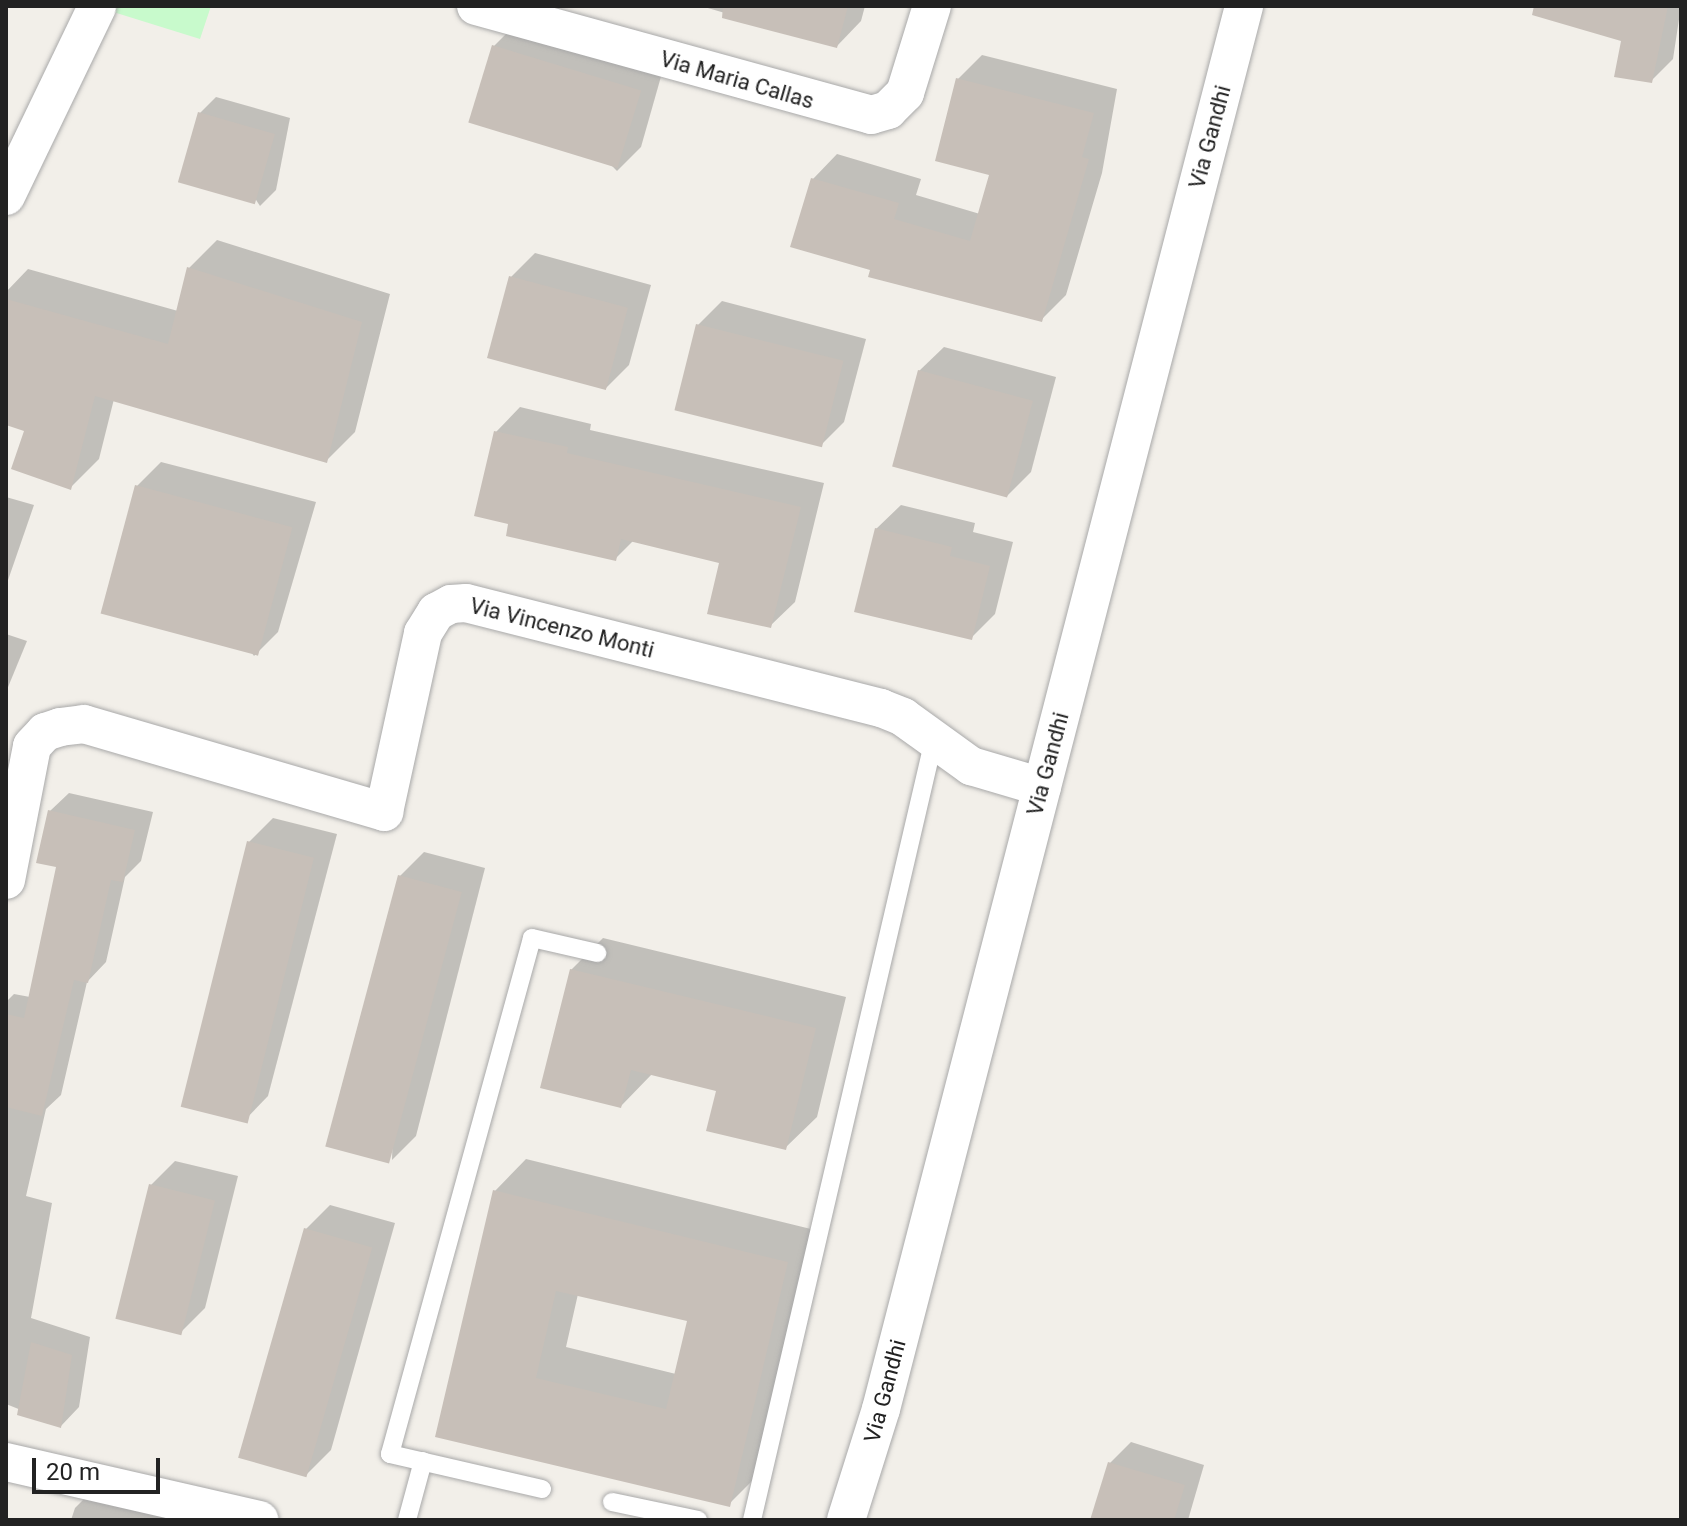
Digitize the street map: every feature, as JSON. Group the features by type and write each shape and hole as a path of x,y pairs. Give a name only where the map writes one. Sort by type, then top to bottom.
{"street":[{"name":"Via Maria Callas","path":"476,6 871,115 888,110 905,93 932,6"},
{"name":"Via Gandhi","path":"846,1520 881,1409 1244,6"},
{"path":"6,196 97,7"},
{"name":"Via Vincenzo Monti","path":"6,880 11,838 32,746 45,732 84,724 384,812 423,633 436,612 451,604 466,603 881,708 934,739 971,766 1042,787"},
{"path":"6,1462 244,1518"}],"lane":[{"path":"752,1520 934,739"},
{"path":"542,1489 390,1454 532,938 597,953"},
{"path":"407,1520 423,1461"},
{"path":"612,1502 698,1520"}],"green space":[{"path":"94,6 211,6 200,39"}],"building":[{"path":"723,6 848,6 837,48 722,18"},
{"path":"1534,6 1668,6 1652,83 1614,77 1621,41 1532,15"},
{"path":"492,45 641,91 618,168 468,122"},
{"path":"956,78 1094,113 1082,157 1089,159 1042,322 868,277 870,270 790,247 811,178 899,203 894,219 970,241 989,175 935,161"},
{"path":"198,112 275,134 255,204 178,182"},
{"path":"187,267 362,322 327,463 95,396 71,490 11,469 24,431 6,425 6,299 168,344"},
{"path":"509,276 628,308 606,390 487,358"},
{"path":"696,324 843,361 822,447 674,410"},
{"path":"918,370 1033,401 1007,497 892,467"},
{"path":"494,431 568,447 567,453 801,507 771,628 707,614 719,563 621,539 616,561 506,536 508,524 474,516"},
{"path":"135,485 292,527 258,656 101,613"},
{"path":"875,528 952,547 950,556 990,566 972,640 854,612"},
{"path":"48,810 135,830 123,882 111,880 88,983 74,980 42,1116 6,1107 6,1014 24,1018 56,867 36,863"},
{"path":"247,841 314,858 248,1124 181,1107"},
{"path":"398,875 462,892 389,1164 325,1146"},
{"path":"570,969 816,1028 786,1150 706,1131 716,1091 631,1070 621,1108 540,1088"},
{"path":"149,1184 215,1200 181,1335 115,1319"},
{"path":"493,1190 788,1262 730,1507 435,1437","holes":["556,1291 687,1321 666,1409 536,1378"]},
{"path":"304,1228 372,1248 306,1477 238,1458"},
{"path":"31,1342 72,1355 61,1428 17,1415"},
{"path":"1108,1462 1185,1485 1174,1520 1090,1520"}]}
